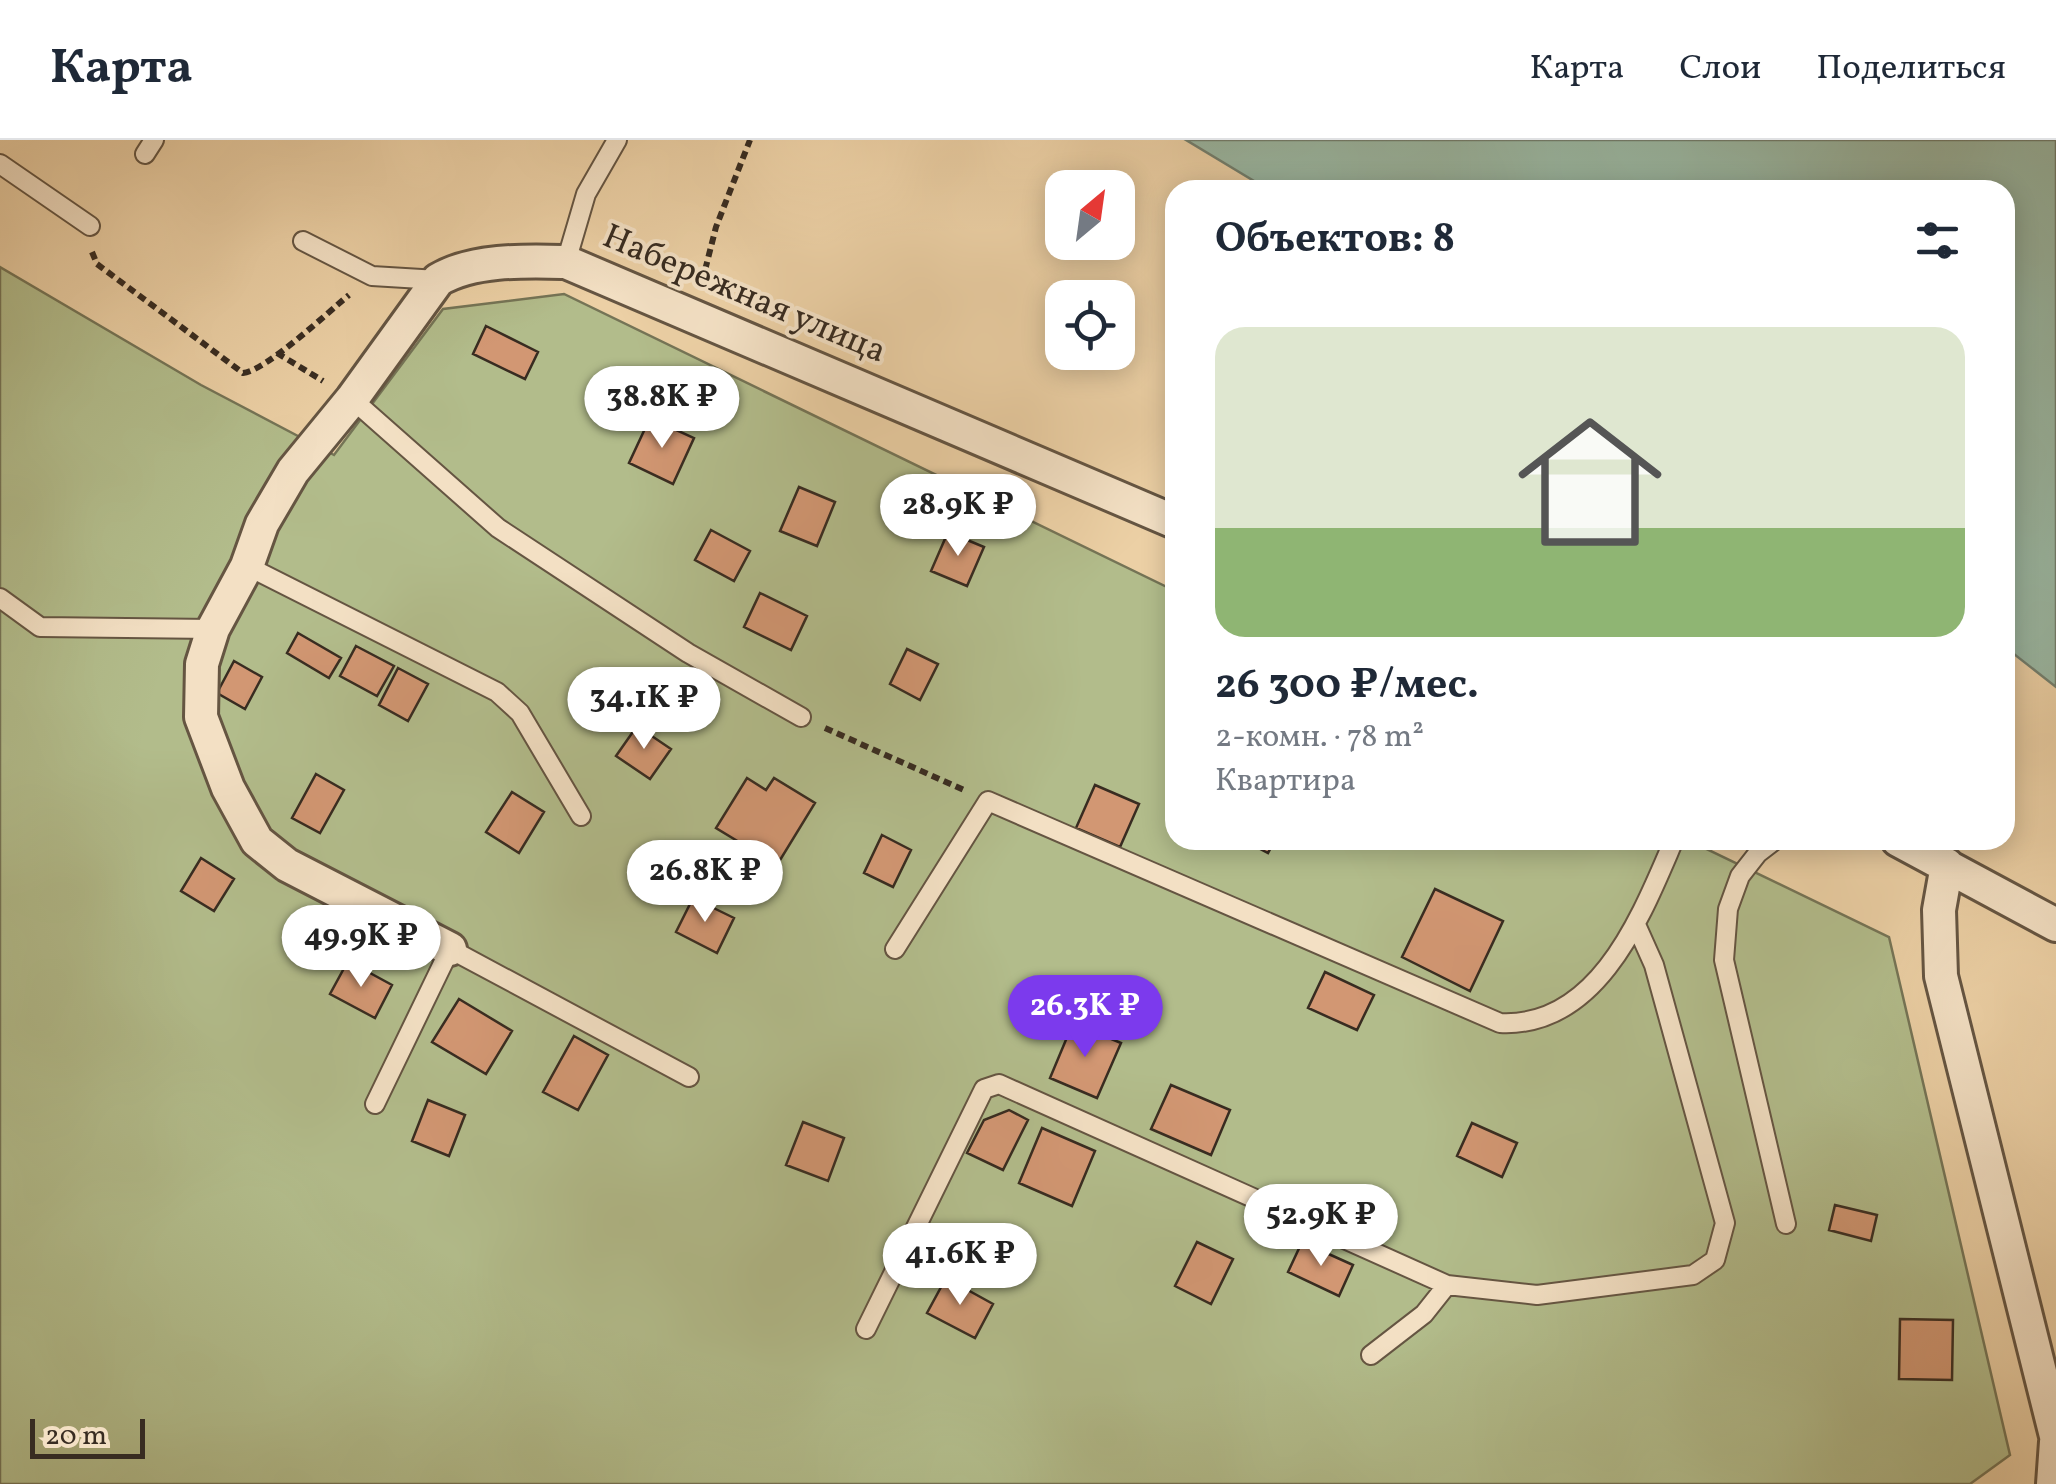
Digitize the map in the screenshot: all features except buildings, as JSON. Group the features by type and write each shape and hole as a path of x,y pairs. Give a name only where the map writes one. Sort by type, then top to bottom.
{"street":[{"name":"Набережная улица","path":"438,280 454,271 529,261 566,262 1165,518"},
{"path":"438,280 352,399 293,471 262,524 247,566 213,629 202,664 201,718 228,788 258,840 287,865 450,949"},
{"path":"1918,850 2056,925"},
{"path":"1947,865 1938,910 1941,976 2056,1439 2053,1484"}],"lane":[{"path":"566,262 586,194 617,140"},
{"path":"0,164 90,226"},
{"path":"303,241 372,276 438,280"},
{"path":"352,399 498,528 688,653 801,717"},
{"path":"247,566 497,692 520,713 581,816"},
{"path":"0,598 40,626 213,629"},
{"path":"895,949 988,801 1500,1023 1520,1024 1568,1005 1600,976 1637,927 1670,850"},
{"path":"1762,850 1740,876 1728,909 1724,960 1786,1224"},
{"path":"866,1329 984,1089 999,1084 1447,1284 1537,1295 1693,1275 1715,1260 1725,1223 1654,966 1637,927"},
{"path":"375,1104 450,949 689,1077"},
{"path":"1371,1355 1424,1314 1447,1284"}],"path":[{"path":"693,317 716,227 750,140"},
{"path":"90,226 92,256 98,264 243,372 249,373 277,354 372,276"},
{"path":"277,354 352,399"},
{"path":"801,717 988,801"}],"green space":[{"path":"0,267 201,385 334,455 443,309 564,294 1165,586 1165,850 1709,850 1889,937 2010,1455 1970,1484 0,1484"}],"shaded area":[{"path":"1186,140 2056,140 2056,687 2015,655 2015,180 1252,180"}]}
